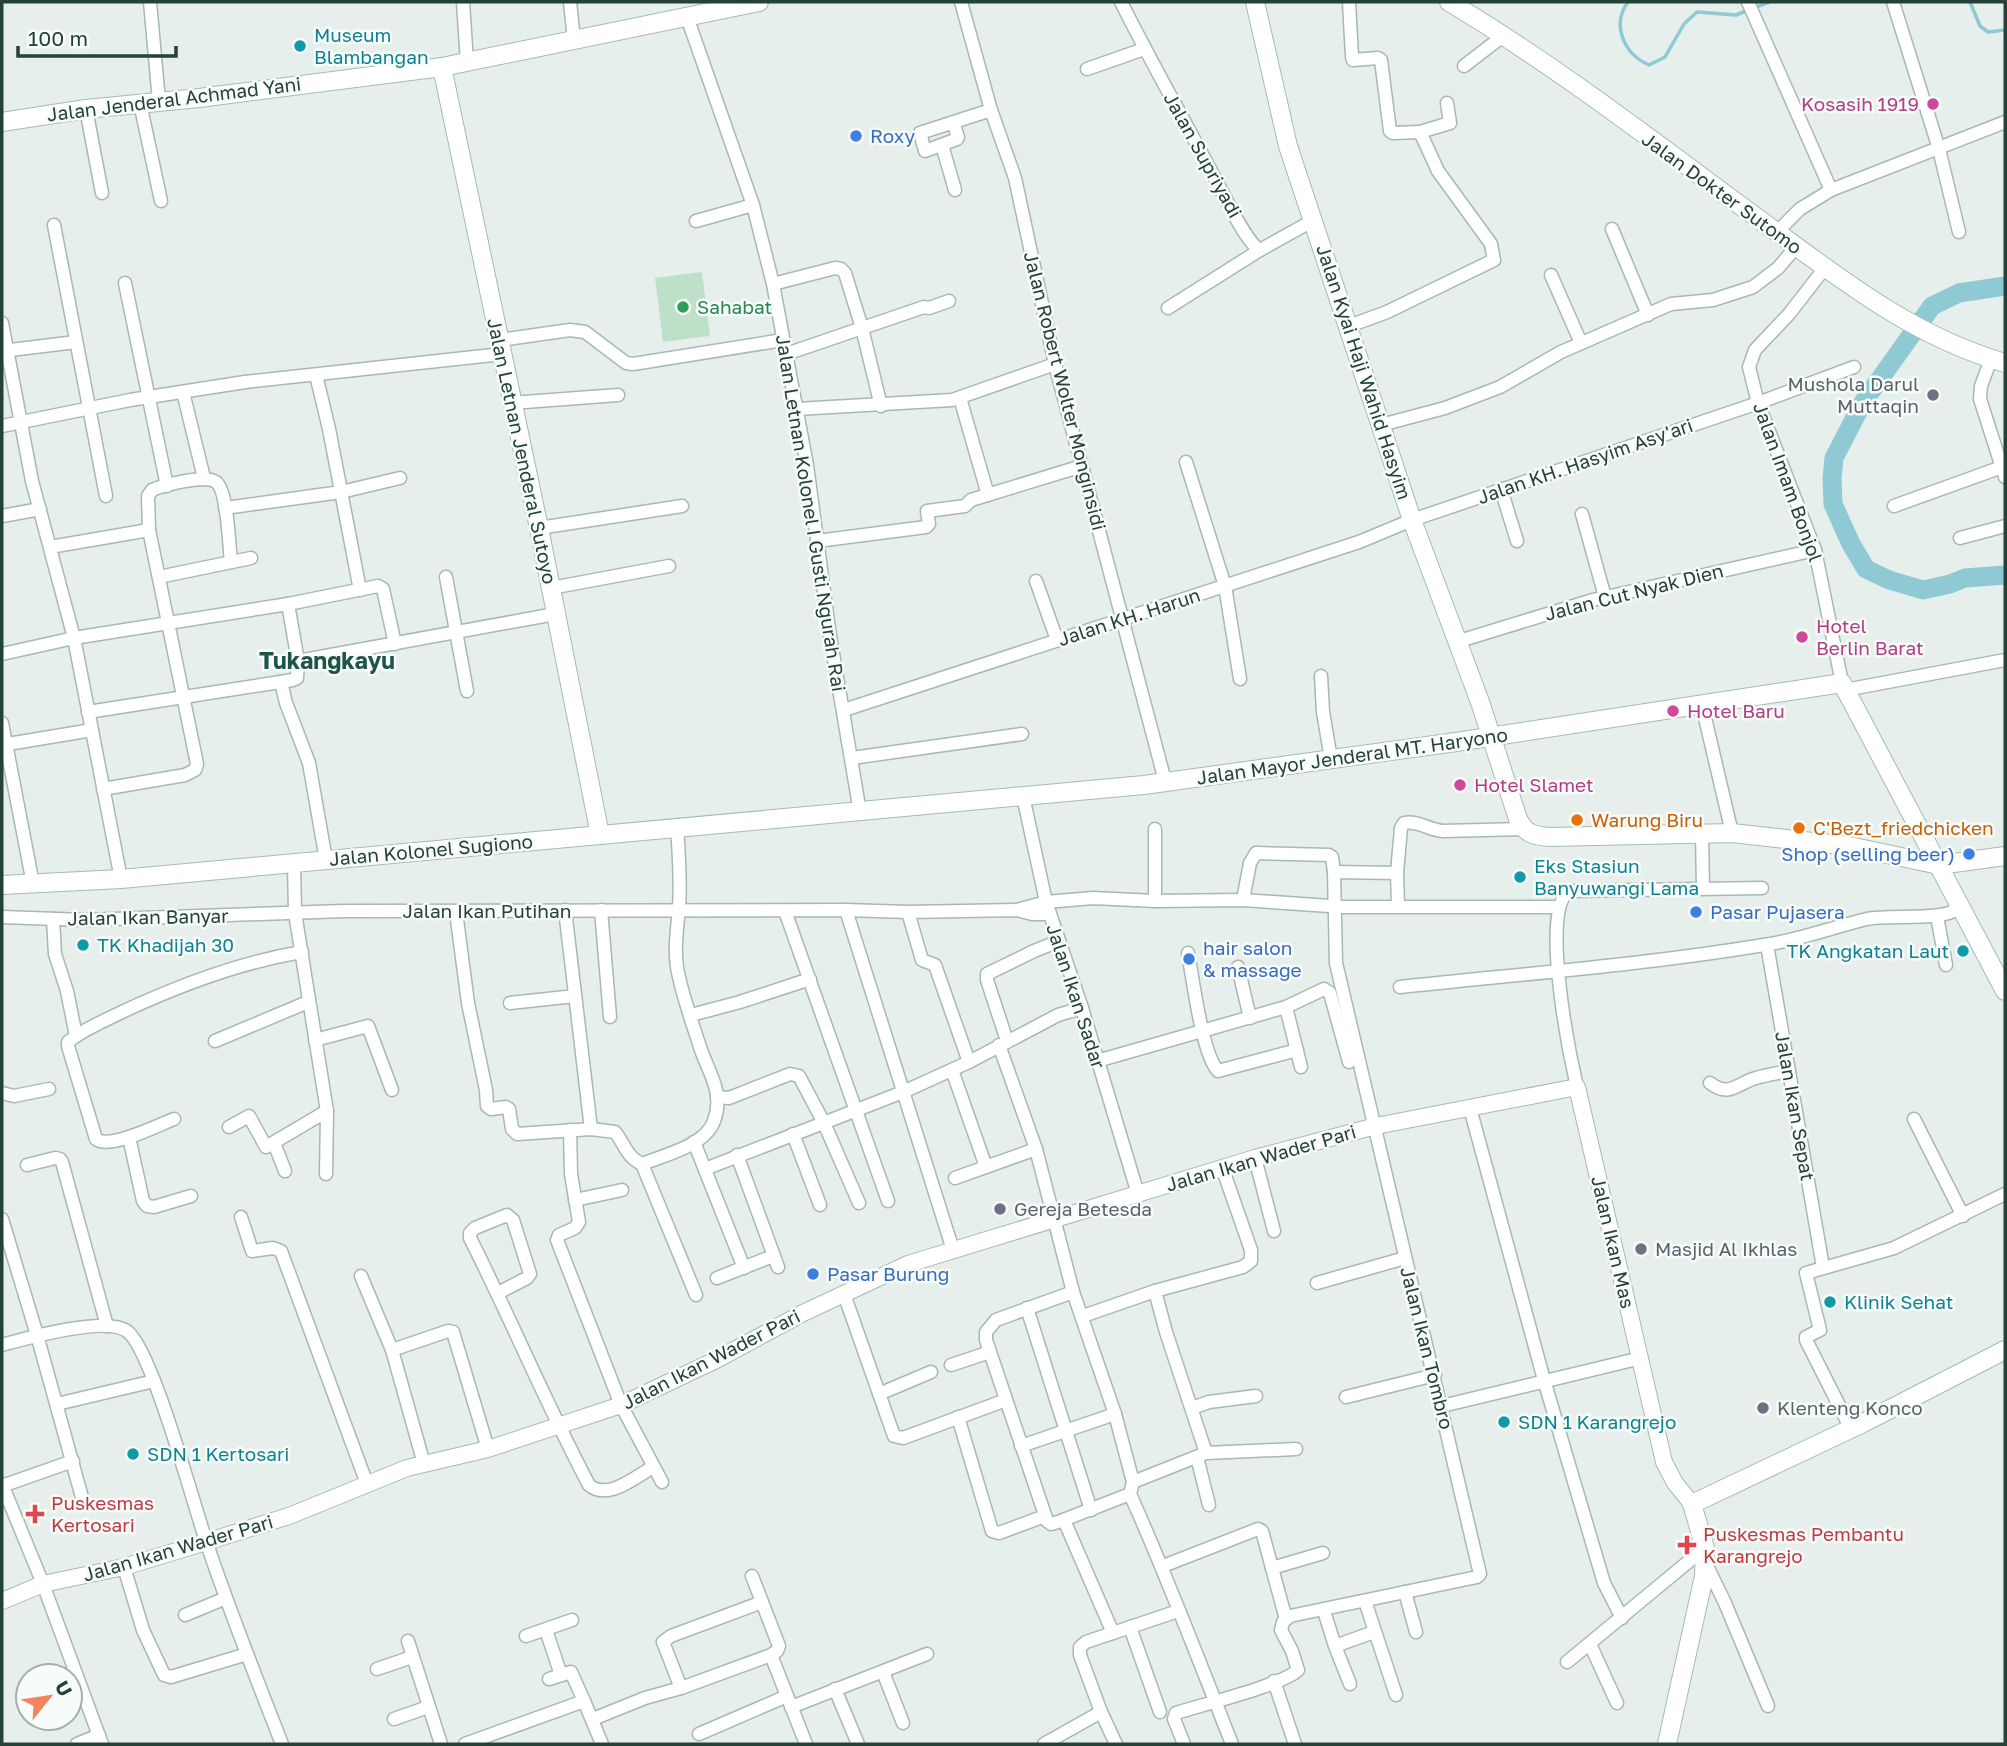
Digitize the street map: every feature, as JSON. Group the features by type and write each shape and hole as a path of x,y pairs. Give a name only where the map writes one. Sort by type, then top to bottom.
{"main road":[{"name":"Jalan Jenderal Achmad Yani","path":"2,122 86,109 442,67 759,2"},
{"name":"Jalan Kyai Haji Wahid Hasyim","path":"1255,2 1288,146 1412,520 1492,736 1523,829"},
{"name":"Jalan Dokter Sutomo","path":"1449,2 1503,36 1777,232 1824,269 1884,309 1944,341 1998,361"},
{"name":"Jalan Letnan Jenderal Sutoyo","path":"442,67 539,528 600,835"},
{"name":"Jalan Mayor Jenderal MT. Haryono","path":"860,812 1166,781 1844,687"},
{"name":"Jalan Imam Bonjol","path":"1844,687 2005,990"},
{"name":"Jalan Kolonel Sugiono","path":"2,885 121,879 860,812"},
{"path":"1523,829 1532,835 1550,837 1732,833 1849,846 1939,865 2005,856"},
{"path":"1668,1743 1704,1576 1706,1497 1851,1429 2005,1350"}],"street":[{"path":"150,2 159,101"},
{"path":"463,2 467,62"},
{"path":"570,2 574,40"},
{"name":"Jalan Robert Wolter Monginsidi","path":"961,2 991,110 1015,178 1055,364 1166,781"},
{"name":"Jalan Supriyadi","path":"1121,2 1230,205 1252,244 1260,250"},
{"path":"1349,2 1352,57 1353,60 1381,60 1391,131 1420,132 1450,123 1447,103"},
{"path":"1893,2 1939,149 1959,232"},
{"path":"1750,7 1831,190"},
{"name":"Jalan Letnan Kolonel I Gusti Ngurah Rai","path":"687,18 753,205 773,284 797,410 830,636 860,812"},
{"path":"1464,65 1503,36"},
{"path":"1087,69 1144,49"},
{"path":"140,103 161,201"},
{"path":"86,109 102,193"},
{"path":"953,122 957,139 925,151 920,133 953,122 991,110"},
{"path":"1777,232 1800,209 1831,190 2005,122"},
{"path":"1349,326 1387,312 1494,260 1491,244 1438,171 1420,132"},
{"path":"942,145 955,190"},
{"path":"696,221 753,205"},
{"path":"1168,308 1260,250 1314,220"},
{"path":"54,225 106,496"},
{"path":"1612,229 1648,314"},
{"path":"1381,425 1445,408 1480,394 1518,378 1581,343 1671,304 1713,300 1753,287 1778,268 1796,247"},
{"path":"773,284 835,268 845,273 881,405"},
{"name":"Jalan Imam Bonjol","path":"1824,269 1789,314 1755,350 1749,367 1758,403 1815,550 1844,687"},
{"path":"1551,275 1581,343"},
{"path":"125,283 167,486"},
{"path":"786,354 949,301"},
{"path":"2,323 5,351 32,481 74,638 121,879"},
{"path":"2,426 88,408 245,382 316,375 501,348 570,330 585,332 626,363 633,364 783,340"},
{"path":"5,351 76,342"},
{"path":"1894,506 2004,472 1980,399 1981,386 1998,361"},
{"path":"797,410 960,398 1055,364"},
{"name":"Jalan KH. Hasyim Asy'ari","path":"1412,520 1758,403 1854,366"},
{"path":"316,375 360,590"},
{"path":"183,392 204,478"},
{"path":"511,403 618,396"},
{"path":"960,398 988,495"},
{"path":"1186,462 1225,586 1240,679"},
{"path":"817,541 926,527 929,524 927,511 965,506 969,501 1082,466"},
{"path":"103,789 185,775 195,770 196,758 149,530 150,492 204,478 217,483 225,508 231,562"},
{"path":"225,508 341,492 400,478"},
{"path":"1501,489 1517,541"},
{"path":"539,528 682,506"},
{"path":"2,516 40,509"},
{"path":"1582,514 1605,597"},
{"name":"Jalan KH. Harun","path":"844,709 1359,542 1412,520"},
{"path":"1960,538 2005,526"},
{"path":"50,547 149,530"},
{"name":"Jalan Cut Nyak Dien","path":"1456,642 1605,597 1815,550"},
{"path":"159,577 251,558"},
{"path":"551,589 669,566"},
{"path":"446,577 467,691"},
{"path":"1036,581 1057,640"},
{"path":"2,654 74,638 288,604 378,586 383,589 395,644"},
{"path":"88,712 297,678 298,661 288,604"},
{"path":"298,661 555,614"},
{"path":"1844,687 2005,660"},
{"path":"1321,676 1323,712 1331,759"},
{"path":"281,682 286,703 309,763 326,860"},
{"path":"1702,705 1732,833"},
{"path":"2,723 4,745 33,884"},
{"path":"4,745 92,730"},
{"path":"852,758 1022,734"},
{"name":"Jalan Ikan Sadar","path":"1023,796 1048,908 1082,1008 1138,1194"},
{"path":"1398,905 1397,873 1401,828 1406,822 1443,831 1523,829"},
{"path":"642,1164 694,1142 707,1133 714,1122 717,1097 713,1075 700,1048 678,975 675,943 679,909 677,827"},
{"path":"1154,901 1155,829"},
{"path":"1702,834 1703,888"},
{"path":"1244,901 1250,863 1256,853 1329,855 1332,857 1334,872 1397,873"},
{"path":"294,863 295,913 327,1111 326,1174"},
{"name":"Jalan Ikan Tombro","path":"1334,872 1336,954 1405,1258 1481,1570 1477,1577 1405,1592"},
{"path":"1559,907 1562,896 1570,891 1762,888"},
{"name":"Jalan Ikan Putihan","path":"295,913 679,909 908,912 1017,910 1048,908 1093,898 1334,906 1559,907"},
{"name":"Jalan Ikan Mas","path":"1559,907 1558,972 1562,1018 1664,1462 1675,1483 1706,1497"},
{"path":"1400,987 1558,972 1767,945 1882,916 1937,916 1950,914 1959,907"},
{"path":"565,910 591,1129"},
{"path":"601,910 610,1017"},
{"path":"846,910 953,1250"},
{"path":"785,911 888,1201"},
{"path":"456,912 468,1003 487,1106 491,1109 508,1108 512,1129 517,1134 591,1129 615,1132 633,1160 642,1164 696,1295"},
{"path":"908,912 922,960 935,965 968,1062"},
{"name":"Jalan Ikan Banyar","path":"2,917 85,920 295,913"},
{"path":"1937,916 1946,965"},
{"path":"53,919 55,954 67,991 76,1036"},
{"path":"1059,941 987,974 987,980 1073,1292 1115,1414 1132,1488 1232,1744"},
{"name":"Jalan Ikan Sepat","path":"1767,945 1823,1267"},
{"path":"174,1119 129,1137 101,1143 96,1139 68,1042 144,1002 196,981 302,952"},
{"path":"1188,953 1203,1031 1212,1064 1218,1071 1297,1050"},
{"path":"1238,967 1250,1018"},
{"path":"691,1015 810,979"},
{"path":"1097,1060 1286,1007 1324,989 1329,991 1349,1062"},
{"path":"510,1003 575,996"},
{"path":"215,1041 308,1002"},
{"path":"1286,1007 1301,1067"},
{"path":"705,1169 903,1092 1058,1015 1082,1008"},
{"path":"314,1040 368,1026 392,1090"},
{"path":"952,1070 986,1167"},
{"path":"1710,1083 1720,1090 1730,1090 1753,1078 1789,1071"},
{"path":"717,1097 729,1098 795,1074 799,1076 824,1123 859,1203"},
{"name":"Jalan Ikan Wader Pari","path":"2,1601 43,1584 124,1567 289,1516 392,1473 488,1450 621,1405 718,1359 803,1312 908,1264 1255,1158 1376,1126 1577,1087"},
{"path":"2,1093 14,1096 49,1089"},
{"path":"1470,1108 1544,1380 1604,1583 1622,1618"},
{"path":"229,1127 249,1116 266,1147 327,1111"},
{"path":"1913,1119 1963,1216"},
{"path":"570,1130 578,1226 556,1240 621,1405 662,1482"},
{"path":"793,1134 820,1205"},
{"path":"129,1137 143,1201 147,1206 153,1207 191,1196"},
{"path":"694,1142 744,1268"},
{"path":"274,1143 285,1171"},
{"path":"954,1178 1035,1149"},
{"path":"717,1278 744,1268 775,1262 737,1155"},
{"path":"27,1165 60,1158 107,1326"},
{"path":"1255,1158 1274,1231"},
{"path":"1083,1317 1155,1291 1242,1267 1251,1261 1251,1250 1222,1167"},
{"path":"575,1200 622,1190"},
{"path":"1851,1429 1806,1338 1820,1330 1806,1273 1894,1248 2005,1194"},
{"path":"498,1293 530,1274 513,1220 507,1215 475,1228 470,1233 558,1427 589,1485 597,1491 609,1491 653,1467"},
{"path":"241,1217 252,1251 273,1248 281,1251 367,1484"},
{"path":"2,1219 83,1501"},
{"path":"1317,1283 1405,1258"},
{"path":"361,1276 392,1350 424,1464"},
{"path":"1155,1291 1192,1408 1209,1505"},
{"path":"1073,1292 993,1322 986,1332 1021,1446 1045,1516 1051,1524 1091,1510 1202,1455 1296,1448"},
{"path":"844,1294 891,1433 898,1438 1006,1400"},
{"path":"1027,1308 1091,1510"},
{"path":"2,1345 37,1335 94,1326 114,1326 127,1331 139,1344 154,1381 226,1598 282,1744"},
{"path":"392,1350 448,1331 453,1332 488,1450"},
{"path":"951,1365 990,1352"},
{"path":"1442,1406 1641,1358"},
{"path":"879,1394 931,1372"},
{"path":"1346,1396 1435,1375"},
{"path":"57,1404 154,1381"},
{"path":"1192,1408 1209,1402 1256,1396"},
{"path":"1021,1446 1115,1414"},
{"path":"958,1417 992,1531 999,1533 1045,1516"},
{"path":"73,1461 2,1485 43,1584 100,1740 77,1744"},
{"path":"1063,1520 1113,1633"},
{"path":"1163,1566 1261,1529 1286,1619 1281,1630 1298,1670 1291,1675 1177,1713 1174,1719 1184,1744"},
{"path":"1272,1567 1323,1553"},
{"path":"1567,1662 1705,1554 1768,1706"},
{"path":"124,1567 143,1630 164,1675 172,1677 247,1654"},
{"path":"593,1719 777,1651 779,1646 752,1576"},
{"path":"1286,1619 1405,1592 1416,1632"},
{"path":"186,1615 226,1598"},
{"path":"1365,1601 1396,1695"},
{"path":"681,1688 663,1642 671,1636 762,1602"},
{"path":"1116,1744 1101,1712 1080,1655 1080,1647 1086,1642 1178,1611"},
{"path":"1324,1611 1350,1684"},
{"path":"526,1636 572,1620"},
{"path":"1130,1627 1160,1712"},
{"path":"546,1630 554,1677 569,1672 573,1674 602,1744"},
{"path":"1335,1646 1374,1632"},
{"path":"408,1642 440,1744"},
{"path":"1590,1644 1617,1703"},
{"path":"698,1734 835,1689 927,1654"},
{"path":"771,1655 804,1744"},
{"path":"377,1669 412,1657"},
{"path":"883,1672 903,1723"},
{"path":"1274,1681 1295,1744"},
{"path":"835,1689 858,1744"},
{"path":"465,1744 584,1701"},
{"path":"394,1719 428,1707"},
{"path":"1044,1744 1101,1712"},
{"path":"503,1731 509,1744"}],"green space":[{"name":"Sahabat","path":"702,272 710,336 663,342 655,278"}],"waterway":[{"path":"1628,2 1621,20 1623,38 1633,54 1649,65 1665,57 1684,24 1697,12 1736,15 1769,2"},
{"path":"1970,2 1980,26 1988,32 2005,30"},
{"path":"2005,286 1959,293 1932,306 1862,404 1834,458 1832,478 1833,504 1866,569 1889,580 1923,590 1965,578 2005,575"}],"place":[{"name":"Museum Blambangan","path":"300,46"},
{"name":"Kosasih 1919","path":"1933,104"},
{"name":"Roxy","path":"856,136"},
{"name":"Sahabat","path":"683,307"},
{"name":"Mushola Darul Muttaqin","path":"1933,395"},
{"name":"Hotel Berlin Barat","path":"1802,637"},
{"name":"Hotel Baru","path":"1673,711"},
{"name":"Hotel Slamet","path":"1460,785"},
{"name":"Warung Biru","path":"1577,820"},
{"name":"C'Bezt_friedchicken","path":"1799,828"},
{"name":"Shop (selling beer)","path":"1969,854"},
{"name":"Eks Stasiun Banyuwangi Lama","path":"1520,877"},
{"name":"Pasar Pujasera","path":"1696,912"},
{"name":"TK Khadijah 30","path":"83,945"},
{"name":"TK Angkatan Laut","path":"1963,951"},
{"name":"hair salon & massage","path":"1189,959"},
{"name":"Gereja Betesda","path":"1000,1209"},
{"name":"Masjid Al Ikhlas","path":"1641,1249"},
{"name":"Pasar Burung","path":"813,1274"},
{"name":"Klinik Sehat","path":"1830,1302"},
{"name":"Klenteng Konco","path":"1763,1408"},
{"name":"SDN 1 Karangrejo","path":"1504,1422"},
{"name":"SDN 1 Kertosari","path":"133,1454"},
{"name":"Puskesmas Kertosari","path":"35,1514"},
{"name":"Puskesmas Pembantu Karangrejo","path":"1687,1545"}],"district":[{"name":"Tukangkayu","path":"327,661"}]}
